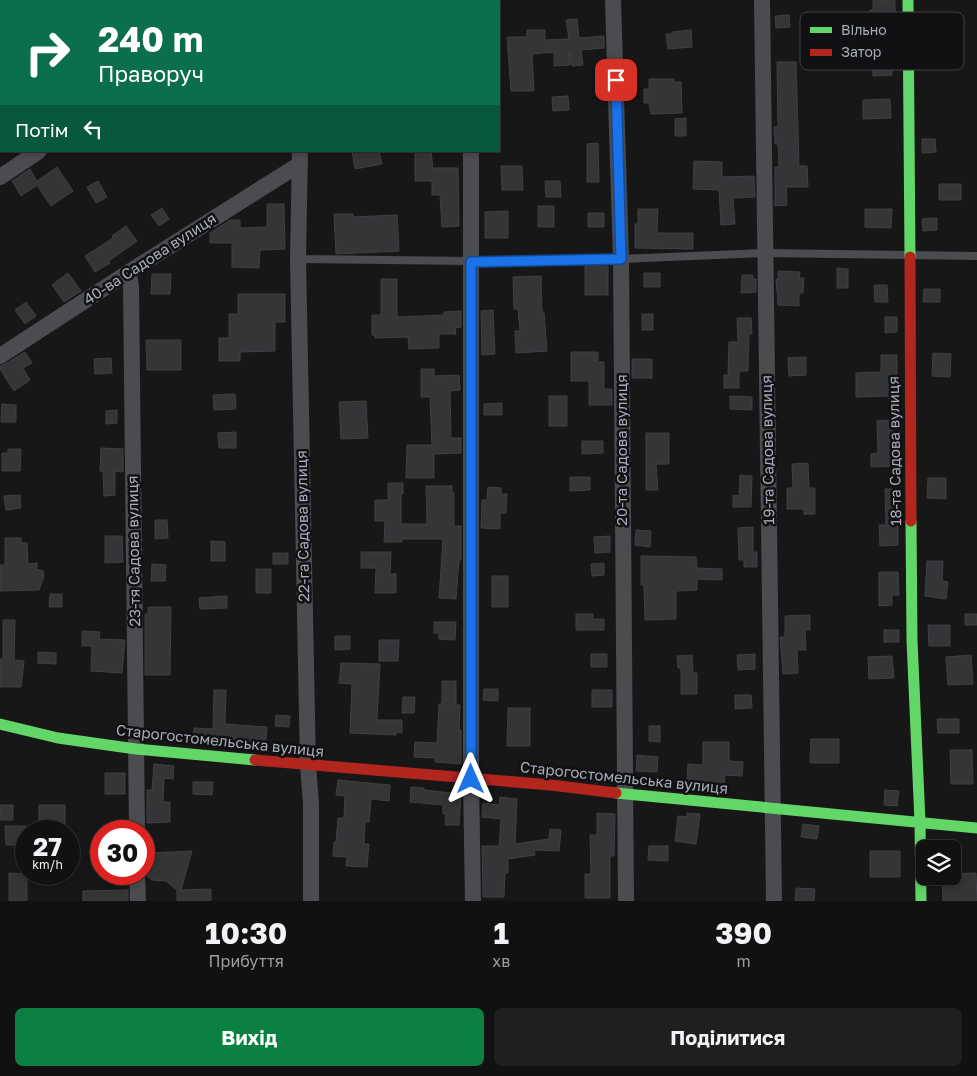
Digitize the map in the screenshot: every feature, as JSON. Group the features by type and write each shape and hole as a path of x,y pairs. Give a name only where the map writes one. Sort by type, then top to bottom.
{"street":[{"name":"20-та Садова вулиця","path":"613,0 621,259 626,901"},
{"name":"19-та Садова вулиця","path":"762,0 774,901"},
{"name":"18-та Садова вулиця","path":"908,70 912,640 920,822 921,901"},
{"path":"0,177 38,152"},
{"path":"471,152 471,779 473,901"},
{"name":"40-ва Садова вулиця","path":"0,356 300,157"},
{"name":"22-га Садова вулиця","path":"300,157 298,259 308,765 311,804 311,901"},
{"name":"23-тя Садова вулиця","path":"129,272 131,287 137,820"},
{"name":"Старогостомельська вулиця","path":"0,724 58,738 136,749 551,785 625,794 977,828"},
{"path":"137,885 138,901"}],"lane":[{"path":"302,257 300,259 471,262 621,259 766,253 977,256"}],"building":[{"path":"873,0 895,0 895,12 870,12 870,10 873,10"},
{"path":"789,15 790,27 776,28 775,16"},
{"path":"577,19 579,38 604,36 604,48 581,50 583,65 572,66 570,52 570,65 554,66 554,52 532,54 534,91 511,91 507,37 527,37 527,30 545,30 545,40 569,39 566,20"},
{"path":"691,30 692,47 668,49 666,34"},
{"path":"777,62 796,62 799,166 807,166 808,187 786,187 787,205 775,206 775,167 779,167 778,144 775,144 774,127 778,127"},
{"path":"873,70 892,70 892,75 873,76"},
{"path":"649,79 674,79 674,82 681,82 682,113 651,114 649,103 644,103 644,89 649,89"},
{"path":"568,96 569,110 553,111 552,97"},
{"path":"890,99 891,118 863,119 863,100"},
{"path":"686,118 686,136 675,136 675,119"},
{"path":"922,139 935,139 936,152 922,153"},
{"path":"598,143 599,182 587,182 587,144"},
{"path":"352,152 379,152 382,164 355,169"},
{"path":"415,152 431,152 433,168 458,168 459,226 442,227 440,195 432,195 432,181 415,181"},
{"path":"694,161 722,162 722,177 754,176 755,197 733,198 735,224 721,225 719,190 693,189"},
{"path":"501,166 522,166 523,190 502,190"},
{"path":"57,167 73,191 51,206 37,185 21,196 12,181 30,169 37,181"},
{"path":"98,181 107,197 96,203 87,187"},
{"path":"545,181 560,181 561,197 546,197"},
{"path":"939,184 961,184 961,200 939,200"},
{"path":"267,204 284,204 285,249 260,250 259,268 232,267 232,243 210,243 210,233 230,220 240,220 240,228 267,227"},
{"path":"538,206 554,206 554,227 538,227"},
{"path":"162,208 169,219 159,226 151,215"},
{"path":"638,209 658,209 657,233 693,233 693,249 635,248 635,224 638,224"},
{"path":"865,209 892,209 891,228 865,227"},
{"path":"508,211 508,238 485,238 485,212"},
{"path":"588,213 604,213 604,227 588,227"},
{"path":"334,214 353,214 353,217 397,215 399,251 336,254"},
{"path":"937,218 937,230 923,231 922,219"},
{"path":"126,226 137,241 109,261 110,263 95,272 85,256 113,238 112,236"},
{"path":"585,266 608,266 608,295 585,295"},
{"path":"837,268 848,269 848,288 837,288"},
{"path":"778,271 800,272 799,278 804,278 803,293 799,293 799,306 778,305 776,279 778,280"},
{"path":"68,273 81,291 64,302 52,285"},
{"path":"644,273 660,273 660,287 644,287"},
{"path":"152,274 171,274 170,294 151,294"},
{"path":"742,275 753,275 753,279 756,279 756,292 741,293"},
{"path":"541,276 542,312 544,312 547,351 516,353 515,331 520,331 518,309 514,309 513,277"},
{"path":"381,279 397,279 397,317 444,315 444,312 461,311 461,327 455,328 456,334 439,334 439,348 409,349 408,337 375,338 375,335 372,335 372,315 381,315"},
{"path":"874,285 887,285 888,302 875,302"},
{"path":"924,289 940,289 940,302 923,302"},
{"path":"238,294 285,294 285,322 275,322 275,351 240,352 240,361 219,361 219,338 229,338 229,314 238,314"},
{"path":"26,302 36,316 25,324 15,310"},
{"path":"493,310 495,354 482,355 481,311"},
{"path":"642,314 653,314 653,330 642,330"},
{"path":"885,317 897,317 897,332 885,333"},
{"path":"737,318 751,318 752,334 749,334 748,371 739,371 739,388 724,388 724,375 728,375 729,342 738,342"},
{"path":"146,340 181,340 181,370 147,370"},
{"path":"25,352 32,363 23,368 30,380 14,391 0,366"},
{"path":"571,352 598,352 598,362 604,362 604,389 612,389 612,405 589,405 589,381 571,381"},
{"path":"933,353 951,354 950,377 932,376"},
{"path":"881,355 897,355 897,399 889,399 889,396 856,397 856,373 881,372"},
{"path":"806,357 806,375 789,376 788,358"},
{"path":"111,358 112,373 95,374 94,359"},
{"path":"632,359 652,359 652,378 632,378"},
{"path":"421,369 434,369 434,376 459,375 460,390 450,391 451,438 461,438 461,453 434,454 434,478 406,478 407,445 432,445 430,397 421,397"},
{"path":"235,394 236,409 214,410 213,395"},
{"path":"549,396 567,396 567,426 549,426"},
{"path":"730,396 752,397 752,410 730,409"},
{"path":"366,401 368,438 341,439 339,402"},
{"path":"502,403 502,415 484,415 484,404"},
{"path":"2,404 16,405 16,422 1,422"},
{"path":"117,410 117,423 106,424 106,411"},
{"path":"893,420 892,466 871,467 871,454 878,453 877,421"},
{"path":"236,432 236,448 219,448 218,433"},
{"path":"646,433 669,433 669,464 656,464 658,490 646,490"},
{"path":"582,441 603,441 603,453 582,454"},
{"path":"101,448 123,449 123,472 115,471 115,495 104,496 103,471 100,471"},
{"path":"8,449 21,449 20,471 2,471 2,453 8,453"},
{"path":"808,463 809,488 815,488 815,514 804,514 804,509 787,509 787,488 793,488 792,464"},
{"path":"740,475 752,476 751,507 733,507 733,495 739,496"},
{"path":"570,477 590,477 590,490 570,491"},
{"path":"928,478 946,478 946,499 927,498"},
{"path":"388,483 403,483 401,524 427,524 426,486 452,486 452,493 454,493 454,526 461,526 461,560 459,560 456,599 439,598 443,539 402,539 402,542 384,542 385,521 375,521 375,500 388,500"},
{"path":"488,487 501,488 501,494 507,494 506,513 500,513 500,529 481,528 482,500 487,500"},
{"path":"885,489 898,489 898,545 880,546 879,525 886,525"},
{"path":"20,495 21,508 6,510 4,496"},
{"path":"155,520 167,520 168,538 155,539"},
{"path":"753,527 753,552 757,552 757,567 744,567 744,560 739,560 738,528"},
{"path":"636,530 651,531 650,547 635,545"},
{"path":"105,536 122,536 123,562 105,563"},
{"path":"610,536 610,552 595,553 594,537"},
{"path":"5,538 21,538 21,543 27,543 28,564 37,563 37,569 43,571 44,576 39,590 0,591 0,565 5,565"},
{"path":"211,541 225,542 225,561 211,561"},
{"path":"361,552 391,552 390,574 396,574 396,593 375,593 376,568 361,568"},
{"path":"273,553 288,553 288,564 273,564"},
{"path":"641,556 696,557 697,568 722,569 722,580 697,579 697,590 676,591 676,619 645,620 644,585 641,585"},
{"path":"927,561 943,561 942,581 948,582 946,599 925,596"},
{"path":"604,563 604,575 592,576 591,564"},
{"path":"152,564 166,565 165,581 151,581"},
{"path":"256,569 271,569 271,593 256,593"},
{"path":"879,572 898,572 899,595 892,595 892,605 879,606"},
{"path":"492,576 508,576 508,607 492,607"},
{"path":"50,594 62,594 62,607 49,607"},
{"path":"227,596 227,608 200,609 199,598"},
{"path":"148,607 171,607 170,675 145,675 145,614 148,614"},
{"path":"576,614 593,614 593,619 604,619 604,630 576,630"},
{"path":"965,614 977,614 977,625 965,625"},
{"path":"810,615 810,630 805,630 806,650 797,650 798,673 783,674 780,637 785,637 785,616"},
{"path":"3,620 15,620 14,660 24,661 21,687 0,687 0,659 3,659"},
{"path":"434,622 456,622 455,640 439,639 439,633 434,633"},
{"path":"928,625 950,625 950,646 929,646"},
{"path":"884,630 899,630 899,642 884,642"},
{"path":"82,631 100,632 99,639 125,640 122,673 91,671 92,646 82,646"},
{"path":"335,636 350,636 350,649 335,650"},
{"path":"379,640 399,640 398,661 379,661"},
{"path":"38,652 56,653 56,664 38,663"},
{"path":"591,654 607,654 607,667 591,667"},
{"path":"755,654 755,669 738,670 737,655"},
{"path":"692,655 693,673 697,673 697,694 681,694 681,668 678,668 677,656"},
{"path":"971,655 973,684 948,685 946,657"},
{"path":"892,656 894,678 869,679 868,657"},
{"path":"341,663 380,664 377,720 402,720 402,733 396,732 396,735 350,733 352,684 339,683"},
{"path":"442,681 456,681 456,705 460,705 461,764 435,762 435,758 414,757 415,742 437,743 439,704 442,704"},
{"path":"484,689 498,689 498,701 483,700"},
{"path":"214,690 226,690 225,724 267,727 265,747 193,741 194,728 213,729"},
{"path":"592,690 612,690 612,707 592,707"},
{"path":"735,695 751,695 752,708 735,709"},
{"path":"403,697 415,697 414,713 402,713"},
{"path":"508,708 530,708 530,746 507,746"},
{"path":"276,715 290,716 289,727 275,726"},
{"path":"937,719 959,719 959,733 938,733"},
{"path":"649,726 660,726 660,742 649,741"},
{"path":"811,739 839,739 839,763 810,763"},
{"path":"703,742 729,742 729,761 743,762 742,776 725,775 724,789 703,788 703,782 687,781 688,764 703,765"},
{"path":"950,750 972,750 973,784 951,784"},
{"path":"637,755 658,757 657,772 636,771"},
{"path":"154,764 174,766 173,779 164,778 163,802 170,802 170,822 155,823 155,820 147,820 147,790 152,790"},
{"path":"105,773 125,773 125,794 105,794"},
{"path":"338,780 390,785 389,801 371,799 369,822 365,822 364,844 369,844 367,867 346,866 347,857 333,856 338,818 344,818 345,796 336,795"},
{"path":"193,782 213,782 212,795 193,794"},
{"path":"411,787 461,794 459,825 445,825 446,814 443,814 443,805 410,802"},
{"path":"885,790 899,791 897,806 884,805"},
{"path":"500,797 517,799 515,844 549,839 550,829 561,830 559,851 534,850 535,855 508,859 508,873 505,873 504,897 483,897 482,846 499,846 501,819 482,817 483,803 499,805"},
{"path":"0,805 13,805 13,820 0,820"},
{"path":"39,805 65,805 65,820 39,820"},
{"path":"597,813 615,814 614,856 610,856 610,898 585,898 585,874 591,874 590,835 597,835"},
{"path":"687,813 700,814 696,844 675,841 678,816 687,817"},
{"path":"803,824 819,826 817,839 801,837"},
{"path":"5,826 15,826 15,845 6,845"},
{"path":"649,846 668,846 668,861 648,860"},
{"path":"192,851 181,890 211,889 211,901 177,901 177,890 166,881 155,880 155,853"},
{"path":"870,851 900,851 900,877 870,877"},
{"path":"9,873 15,873 15,885 27,885 27,901 9,901"},
{"path":"976,873 977,901 943,901 942,885 961,885 961,874"},
{"path":"796,888 815,889 814,901 795,901"},
{"path":"128,890 128,901 83,901 83,891"}],"traffic: fast":[{"path":"908,0 908,12"},
{"path":"909,70 910,257"},
{"path":"911,521 912,640 920,822 921,901"},
{"path":"0,724 58,738 136,749 255,760"},
{"path":"616,793 977,828"}],"traffic: jam":[{"path":"910,257 911,521"},
{"path":"255,760 551,785 616,793"}],"route":[{"path":"471,779 471,262 621,259 616,80"}]}
